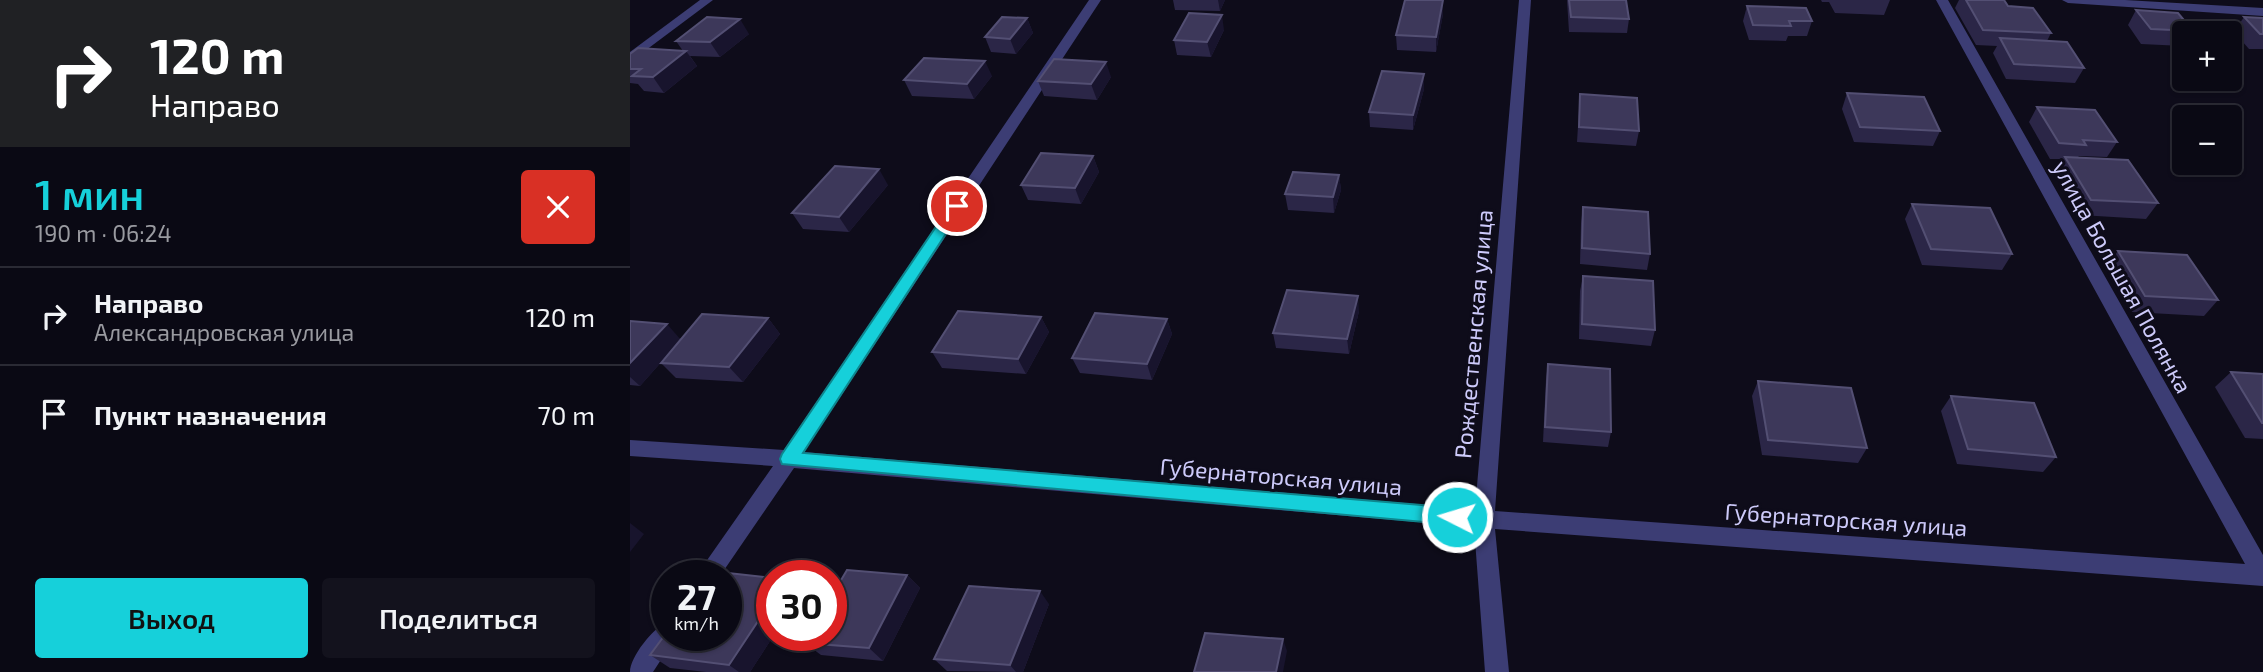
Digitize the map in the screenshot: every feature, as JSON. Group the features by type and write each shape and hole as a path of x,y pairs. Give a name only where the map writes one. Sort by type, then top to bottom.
{"street":[{"path":"630,58 707,0"},
{"path":"718,560 789,459 1095,0"},
{"name":"Рождественская улица","path":"1497,672 1484,519 1525,0"},
{"name":"улица Большая Полянка","path":"1942,0 2263,575"},
{"path":"2068,0 2263,12"},
{"name":"Губернаторская улица","path":"630,448 789,459 1484,519 2263,575"},
{"path":"639,672 654,651"}],"building":[{"path":"1405,0 1443,0 1436,37 1396,35"},
{"path":"1569,0 1626,0 1629,19 1571,17"},
{"path":"1966,0 2004,0 2008,6 2033,8 2051,33 1983,30"},
{"path":"1747,6 1806,8 1812,21 1789,21 1791,26 1753,25"},
{"path":"2136,10 2178,13 2185,21 2172,21 2172,30 2151,29"},
{"path":"1189,13 1222,15 1207,42 1174,40"},
{"path":"707,17 740,19 710,42 676,41"},
{"path":"1002,17 1027,18 1010,39 985,37"},
{"path":"2244,17 2263,18 2263,34 2260,34"},
{"path":"2000,38 2067,42 2084,68 2014,64"},
{"path":"638,48 686,51 653,77 632,76 641,69 630,69 630,54"},
{"path":"924,58 985,61 967,84 904,80"},
{"path":"1054,59 1106,62 1091,84 1038,81"},
{"path":"1382,71 1424,74 1413,115 1369,112"},
{"path":"1847,93 1924,97 1940,131 1860,127"},
{"path":"1580,94 1637,98 1639,131 1579,127"},
{"path":"2037,107 2095,110 2117,142 2083,140 2086,145 2059,143"},
{"path":"1041,153 1093,156 1075,188 1021,185"},
{"path":"2065,157 2128,160 2158,203 2091,200"},
{"path":"835,166 879,169 839,217 792,213"},
{"path":"1293,172 1339,175 1333,197 1285,194"},
{"path":"1912,204 1990,208 2012,254 1931,249"},
{"path":"1583,207 1648,212 1650,254 1582,248"},
{"path":"2118,251 2187,255 2218,300 2145,296"},
{"path":"1583,276 1653,281 1655,330 1582,324"},
{"path":"1287,290 1358,296 1347,339 1273,333"},
{"path":"958,311 1041,317 1018,359 932,352"},
{"path":"1095,313 1167,319 1147,364 1072,358"},
{"path":"702,314 768,318 729,367 661,363"},
{"path":"630,321 667,324 630,363"},
{"path":"1548,364 1610,369 1611,432 1545,427"},
{"path":"2231,372 2263,374 2263,423 2262,423"},
{"path":"1758,381 1851,388 1867,448 1768,440"},
{"path":"1951,396 2034,403 2056,457 1968,449"},
{"path":"847,570 907,575 869,648 847,646"},
{"path":"742,575 756,576 756,624 742,645"},
{"path":"969,586 1040,591 1010,665 934,659"},
{"path":"1205,633 1283,639 1276,672 1194,672"},
{"path":"653,651 738,651 729,665 650,655"}],"route":[{"path":"957,206 789,459 1457,517"}]}
